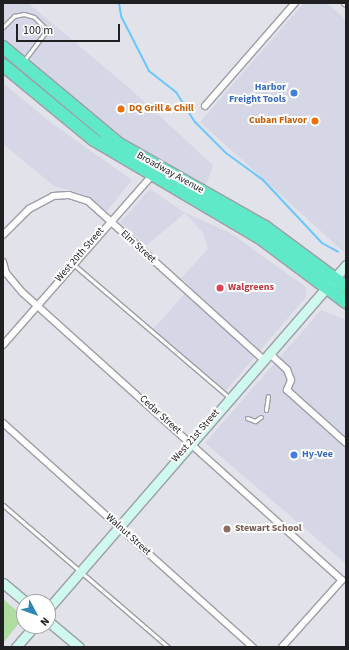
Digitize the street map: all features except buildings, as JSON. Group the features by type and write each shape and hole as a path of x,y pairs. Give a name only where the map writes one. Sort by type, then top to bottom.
{"highway":[{"name":"Broadway Avenue","path":"3,47 99,129 156,171"},
{"name":"Broadway Avenue","path":"3,65 94,140 265,227 330,282 346,302"},
{"name":"Broadway Avenue","path":"330,282 346,287"}],"street":[{"path":"205,106 295,3"},
{"name":"West 20th Street","path":"3,345 109,221 156,171"},
{"name":"Elm Street","path":"3,235 29,209 61,195 88,201 109,221 266,356 286,375 289,385 287,390 346,443"},
{"name":"Cedar Street","path":"3,262 12,281 37,305 191,442 342,580 282,647"},
{"name":"West 21st Street","path":"56,599 346,265"},
{"name":"Walnut Street","path":"3,423 253,647"},
{"path":"3,583 16,594"},
{"path":"56,628 79,647"},
{"path":"16,647 27,634"}],"lane":[{"path":"3,27 14,16 24,14 34,17 47,30 13,74"},
{"path":"73,264 230,398"},
{"path":"266,410 268,396"},
{"path":"247,418 256,421 261,417"},
{"path":"3,505 168,647"}],"shaded area":[{"path":"3,3 28,3 127,86 213,165 206,185 164,166 127,143 3,42"},
{"path":"304,3 327,3 346,20 344,252 200,122"},
{"path":"3,83 50,122 132,180 107,211 83,194 54,186 3,144"},
{"path":"150,189 185,213 146,246 120,223"},
{"path":"185,213 229,232 306,287 306,297 223,394 151,331 191,287 181,278 208,249 203,233"},
{"path":"321,310 346,320 346,564 205,443"}],"green space":[{"path":"3,599 16,610 16,627 3,643"}],"waterway":[{"path":"119,3 121,16 149,71 176,92 195,122 226,153 263,180 322,243 338,252"}],"place":[{"name":"Harbor Freight Tools","path":"294,93"},
{"name":"DQ Grill & Chill","path":"121,109"},
{"name":"Cuban Flavor","path":"315,121"},
{"name":"Walgreens","path":"220,288"},
{"name":"Hy-Vee","path":"294,455"},
{"name":"Stewart School","path":"227,529"}]}
